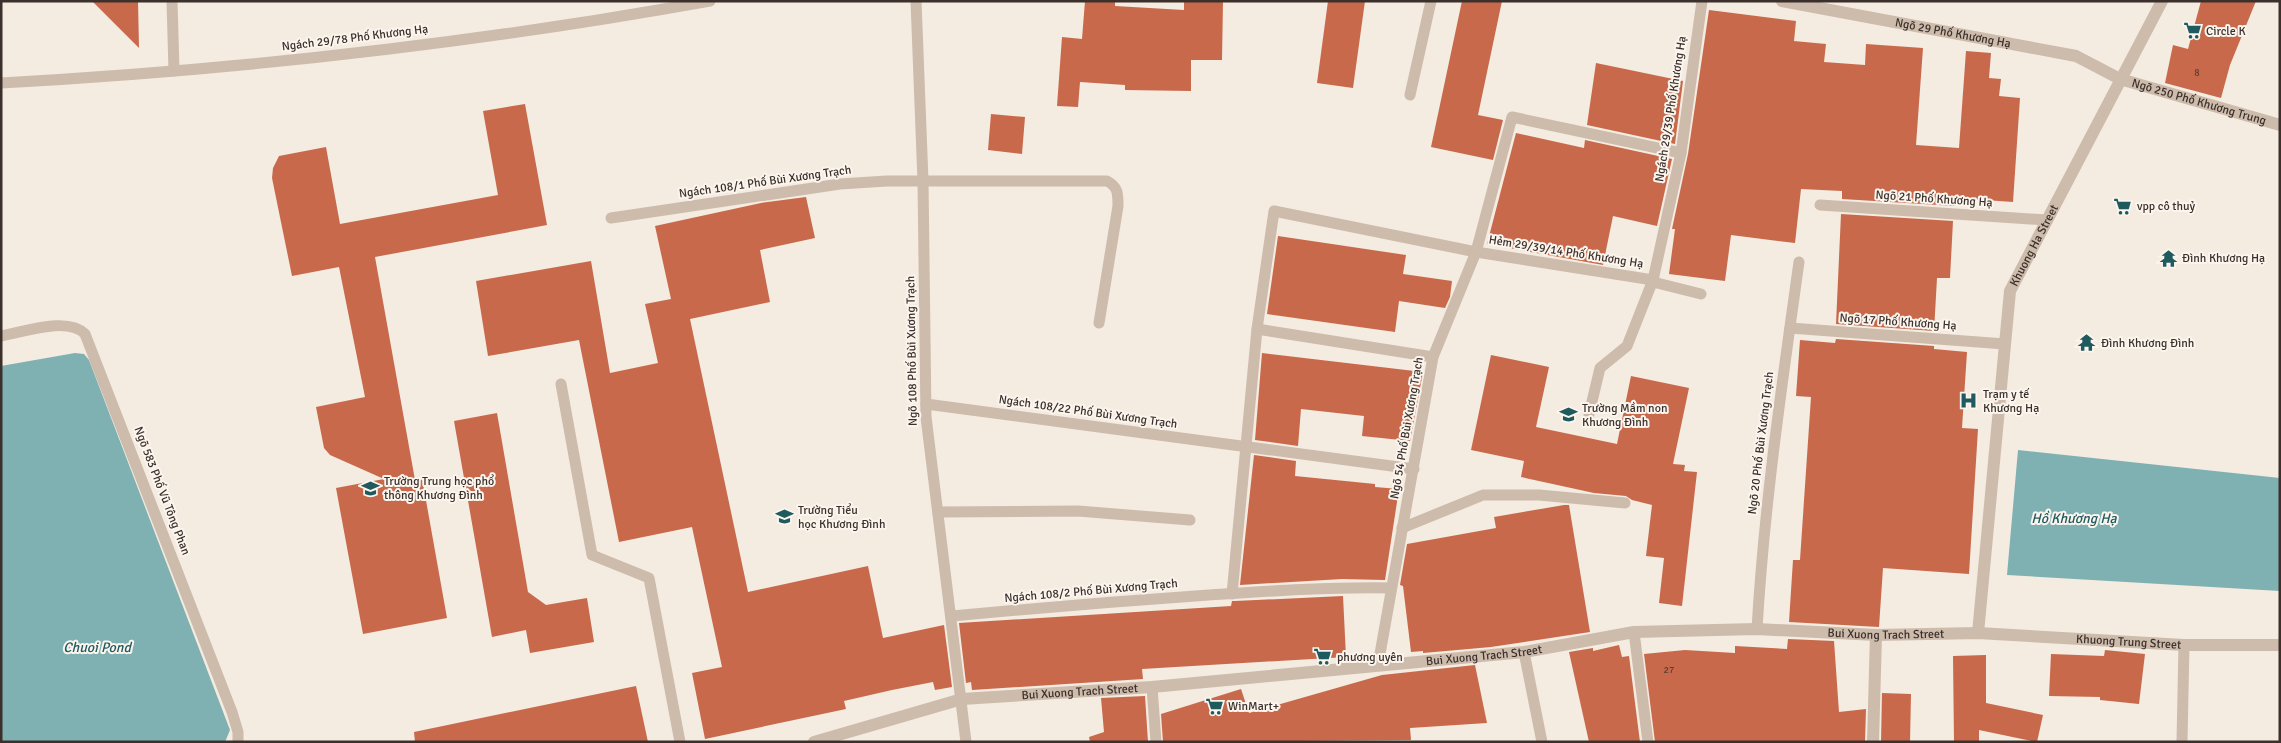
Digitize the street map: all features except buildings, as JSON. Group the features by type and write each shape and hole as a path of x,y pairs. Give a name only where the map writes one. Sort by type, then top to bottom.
{"street":[{"name":"Ngõ 29 Phố Khương Hạ","path":"1782,1 2076,56 2120,79"},
{"name":"Khuong Ha Street","path":"1978,633 2010,291 2162,1"},
{"name":"Ngõ 250 Phố Khương Trung","path":"2120,79 2280,125"},
{"name":"Bui Xuong Trach Street","path":"814,742 962,699 1152,687 1524,652 1634,632 1758,629 1876,635 1978,633"},
{"name":"Khuong Trung Street","path":"1978,633 2184,645 2280,645"},
{"path":"1873,742 1876,635"}],"lane":[{"path":"172,1 174,70"},
{"name":"Ngách 29/78 Phố Khương Hạ","path":"1,83 106,77 326,56 586,23 710,1"},
{"name":"Ngõ 108 Phố Bùi Xương Trạch","path":"916,1 923,181 926,404 966,742"},
{"path":"1410,95 1431,1"},
{"name":"Ngách 29/39 Phố Khương Hạ","path":"1589,414 1600,368 1627,346 1653,280 1681,153 1702,1"},
{"name":"Ngõ 54 Phố Bùi Xương Trạch","path":"1378,665 1433,356 1476,252 1512,117 1681,153"},
{"name":"Ngách 108/1 Phố Bùi Xương Trạch","path":"611,218 840,184 923,181 1106,181 1114,185 1118,192 1118,206 1099,323"},
{"name":"Ngõ 21 Phố Khương Hạ","path":"1820,205 2047,220"},
{"name":"Hẻm 29/39/14 Phố Khương Hạ","path":"1257,330 1274,211 1476,252 1653,280 1657,283 1701,294"},
{"name":"Ngõ 20 Phố Bùi Xương Trạch","path":"1758,629 1762,545 1799,262"},
{"name":"Ngõ 583 Phố Vũ Tông Phan","path":"1,336 58,326 73,326 85,334 232,712 238,732 238,742"},
{"name":"Ngõ 17 Phố Khương Hạ","path":"1790,328 2005,344"},
{"path":"1232,594 1257,330 1433,356"},
{"path":"561,384 592,555 649,578 680,742"},
{"name":"Ngách 108/22 Phố Bùi Xương Trạch","path":"926,404 1414,469"},
{"path":"1402,528 1483,495 1539,496 1625,503"},
{"path":"938,512 1078,511 1190,520"},
{"name":"Ngách 108/2 Phố Bùi Xương Trạch","path":"952,616 1105,602 1349,587 1391,588"},
{"path":"1634,632 1648,742"},
{"path":"2182,741 2184,645"},
{"path":"1524,652 1542,742"},
{"path":"1152,687 1156,742"}],"water":[{"name":"Chuoi Pond","path":"75,353 84,354 89,360 230,730 225,742 1,742 1,366"},
{"name":"Hồ Khương Hạ","path":"2018,450 2280,478 2280,591 2007,575"}],"place":[{"name":"Circle K","path":"2192,31"},
{"name":"vpp cô thuỷ","path":"2123,206"},
{"name":"Đình Khương Hạ","path":"2168,258"},
{"name":"Đình Khương Đình","path":"2087,343"},
{"name":"Trạm y tế Khương Hạ","path":"1969,401"},
{"name":"Trường Mầm non Khương Đình","path":"1568,415"},
{"name":"Trường Trung học phổ thông Khương Đình","path":"370,488"},
{"name":"Trường Tiểu học Khương Đình","path":"784,517"},
{"name":"phương uyên","path":"1323,657"},
{"name":"WinMart+","path":"1214,706"}]}
